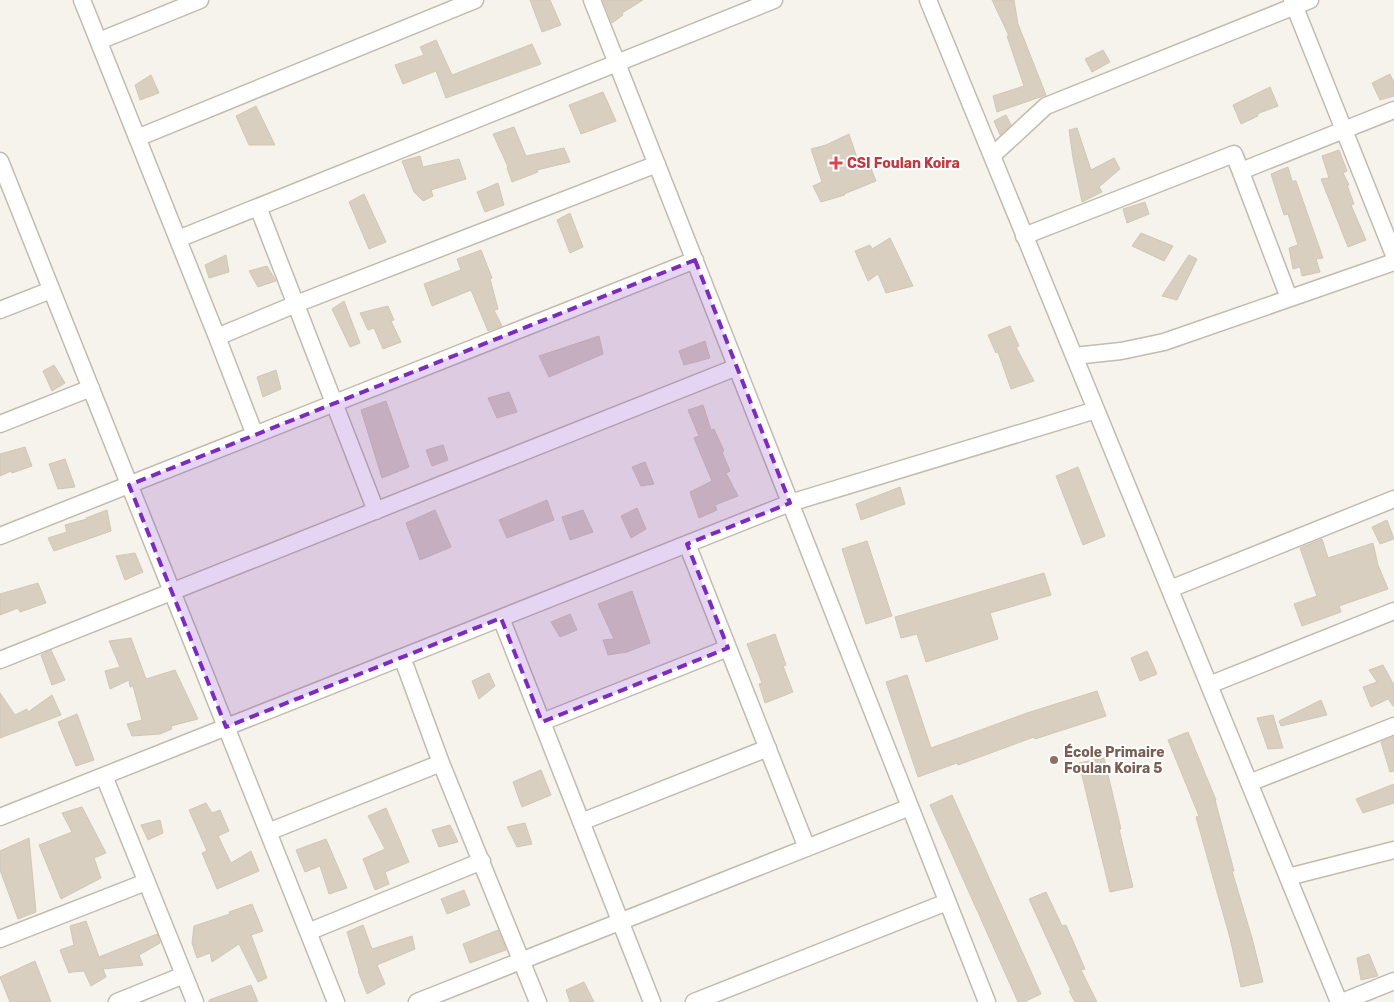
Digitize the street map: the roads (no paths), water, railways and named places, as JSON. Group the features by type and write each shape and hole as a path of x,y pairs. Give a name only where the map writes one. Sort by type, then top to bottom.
{"street":[{"path":"82,0 255,435"},
{"path":"99,41 200,0"},
{"path":"137,138 475,0"},
{"path":"592,0 987,1002"},
{"path":"178,239 774,0"},
{"path":"928,0 1340,1002 1394,981"},
{"path":"993,155 1046,106 1299,2 1344,130 1394,256"},
{"path":"1241,171 1394,110"},
{"path":"1024,236 1234,154 1289,298"},
{"path":"0,161 336,1002"},
{"path":"217,336 657,164"},
{"path":"258,207 376,511"},
{"path":"0,536 695,260"},
{"path":"1074,356 1120,351 1164,342 1394,262"},
{"path":"0,310 51,290"},
{"path":"0,660 737,367"},
{"path":"0,424 91,388"},
{"path":"0,817 790,503 1096,410"},
{"path":"1170,589 1394,499"},
{"path":"687,544 807,848"},
{"path":"1209,684 1394,611"},
{"path":"501,618 652,1002"},
{"path":"542,722 728,648"},
{"path":"402,657 441,763 538,1002"},
{"path":"1249,783 1394,726"},
{"path":"581,822 768,748"},
{"path":"268,832 441,763"},
{"path":"104,776 195,1002"},
{"path":"417,1002 910,807"},
{"path":"1288,877 1394,850"},
{"path":"308,932 482,861"},
{"path":"0,939 146,882"},
{"path":"694,1002 947,902"},
{"path":"117,1002 184,975"}],"place":[{"name":"CSI Foulan Koira","path":"836,163"},
{"name":"École Primaire Foulan Koira 5","path":"1054,760"}]}
